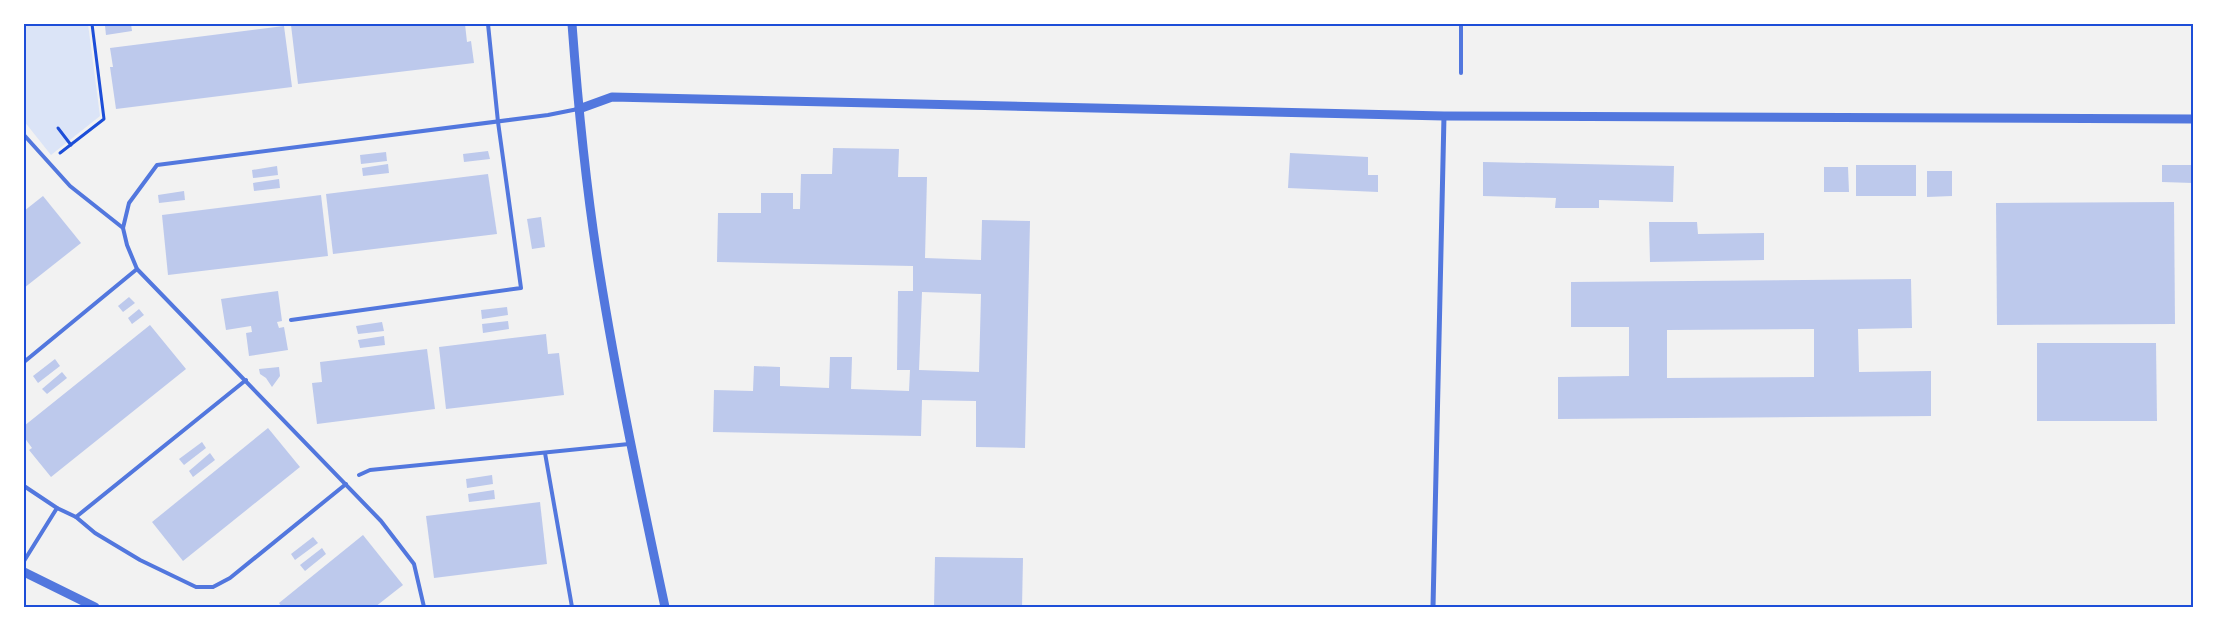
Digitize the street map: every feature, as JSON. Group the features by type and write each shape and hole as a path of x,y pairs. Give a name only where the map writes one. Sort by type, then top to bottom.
{"street":[{"path":"572,24 579,108 598,267 665,607"},
{"path":"579,108 612,97 1444,116 2193,119"},
{"path":"1433,607 1444,116"},
{"path":"24,572 95,607"}],"lane":[{"path":"291,320 521,288 498,122 488,24"},
{"path":"1461,24 1461,73"},
{"path":"424,607 414,564 381,521 137,269 123,228 129,203 157,165 498,122 548,115 579,108"},
{"path":"24,135 47,163 70,186 123,228"},
{"path":"24,145 28,141"},
{"path":"24,362 137,269"},
{"path":"76,518 246,380"},
{"path":"359,474 370,470 632,444"},
{"path":"545,453 572,607"},
{"path":"24,486 140,560 196,587 213,587 230,578 346,484"},
{"path":"24,561 58,508"}],"path":[{"path":"47,163 104,119 92,24"},
{"path":"58,128 71,145"}],"shaded area":[{"path":"24,24 88,24 100,116 51,155 24,121"}],"building":[{"path":"131,24 132,31 106,35 105,26"},
{"path":"465,24 467,42 471,41 474,63 298,84 291,25"},
{"path":"284,26 292,87 116,109 110,67 113,67 110,48"},
{"path":"833,148 899,149 898,177 927,177 925,258 981,260 982,220 1030,221 1025,448 976,447 976,401 922,400 921,436 713,432 714,390 753,391 754,366 780,367 780,386 829,388 830,357 852,357 851,389 909,391 910,370 897,370 898,291 913,291 913,266 717,262 718,213 761,213 761,193 793,193 793,209 800,209 801,174 832,174","holes":["922,292 981,294 979,372 919,370"]},
{"path":"488,151 490,159 464,162 463,154"},
{"path":"386,152 387,161 361,164 360,155"},
{"path":"1290,153 1368,157 1368,175 1378,175 1378,192 1288,188"},
{"path":"1483,162 1674,166 1673,202 1599,200 1599,208 1555,208 1556,198 1483,196"},
{"path":"388,164 389,173 363,176 362,168"},
{"path":"1856,165 1916,165 1916,196 1856,196"},
{"path":"2162,165 2193,165 2193,183 2162,182"},
{"path":"277,166 278,175 253,178 252,170"},
{"path":"1824,167 1848,167 1849,192 1824,192"},
{"path":"1927,171 1952,171 1952,196 1927,197"},
{"path":"488,174 497,234 333,254 326,194"},
{"path":"279,179 280,188 254,191 253,183"},
{"path":"184,191 185,200 159,203 158,195"},
{"path":"321,195 328,256 168,275 162,215"},
{"path":"43,196 81,243 24,288 24,211"},
{"path":"2174,202 2175,324 1997,325 1996,203"},
{"path":"541,217 545,247 532,249 527,219"},
{"path":"1649,222 1697,222 1698,234 1764,233 1764,260 1650,262"},
{"path":"1911,279 1912,328 1858,329 1859,372 1931,371 1931,416 1558,419 1558,377 1629,376 1629,327 1571,327 1571,282","holes":["1814,329 1814,377 1667,378 1667,330"]},
{"path":"278,291 282,321 277,322 279,328 284,327 288,350 249,356 246,333 252,332 251,326 226,330 221,299"},
{"path":"129,297 135,303 123,312 118,306"},
{"path":"507,307 508,315 482,319 481,310"},
{"path":"139,309 144,315 132,324 128,318"},
{"path":"508,321 509,329 483,333 482,324"},
{"path":"382,322 384,331 358,334 356,326"},
{"path":"150,325 186,369 51,477 29,450 32,448 24,437 24,426"},
{"path":"546,334 548,354 559,353 564,395 446,409 439,347"},
{"path":"384,336 385,345 360,348 358,340"},
{"path":"2037,343 2156,343 2157,421 2037,421"},
{"path":"427,349 435,409 317,424 312,383 322,382 320,362"},
{"path":"55,359 60,366 38,383 33,376"},
{"path":"279,367 280,376 272,387 266,378 260,374 259,369"},
{"path":"62,372 67,378 47,394 42,389"},
{"path":"268,428 300,467 183,561 152,522"},
{"path":"202,442 206,448 184,465 179,459"},
{"path":"210,453 215,460 193,477 189,471"},
{"path":"492,475 493,484 467,488 466,479"},
{"path":"494,490 495,499 469,502 468,494"},
{"path":"540,502 547,564 434,578 426,516"},
{"path":"363,535 403,585 375,607 282,607 279,603"},
{"path":"313,537 318,543 295,560 291,554"},
{"path":"322,548 326,554 305,571 300,565"},
{"path":"935,557 1023,558 1022,607 934,607"}]}
